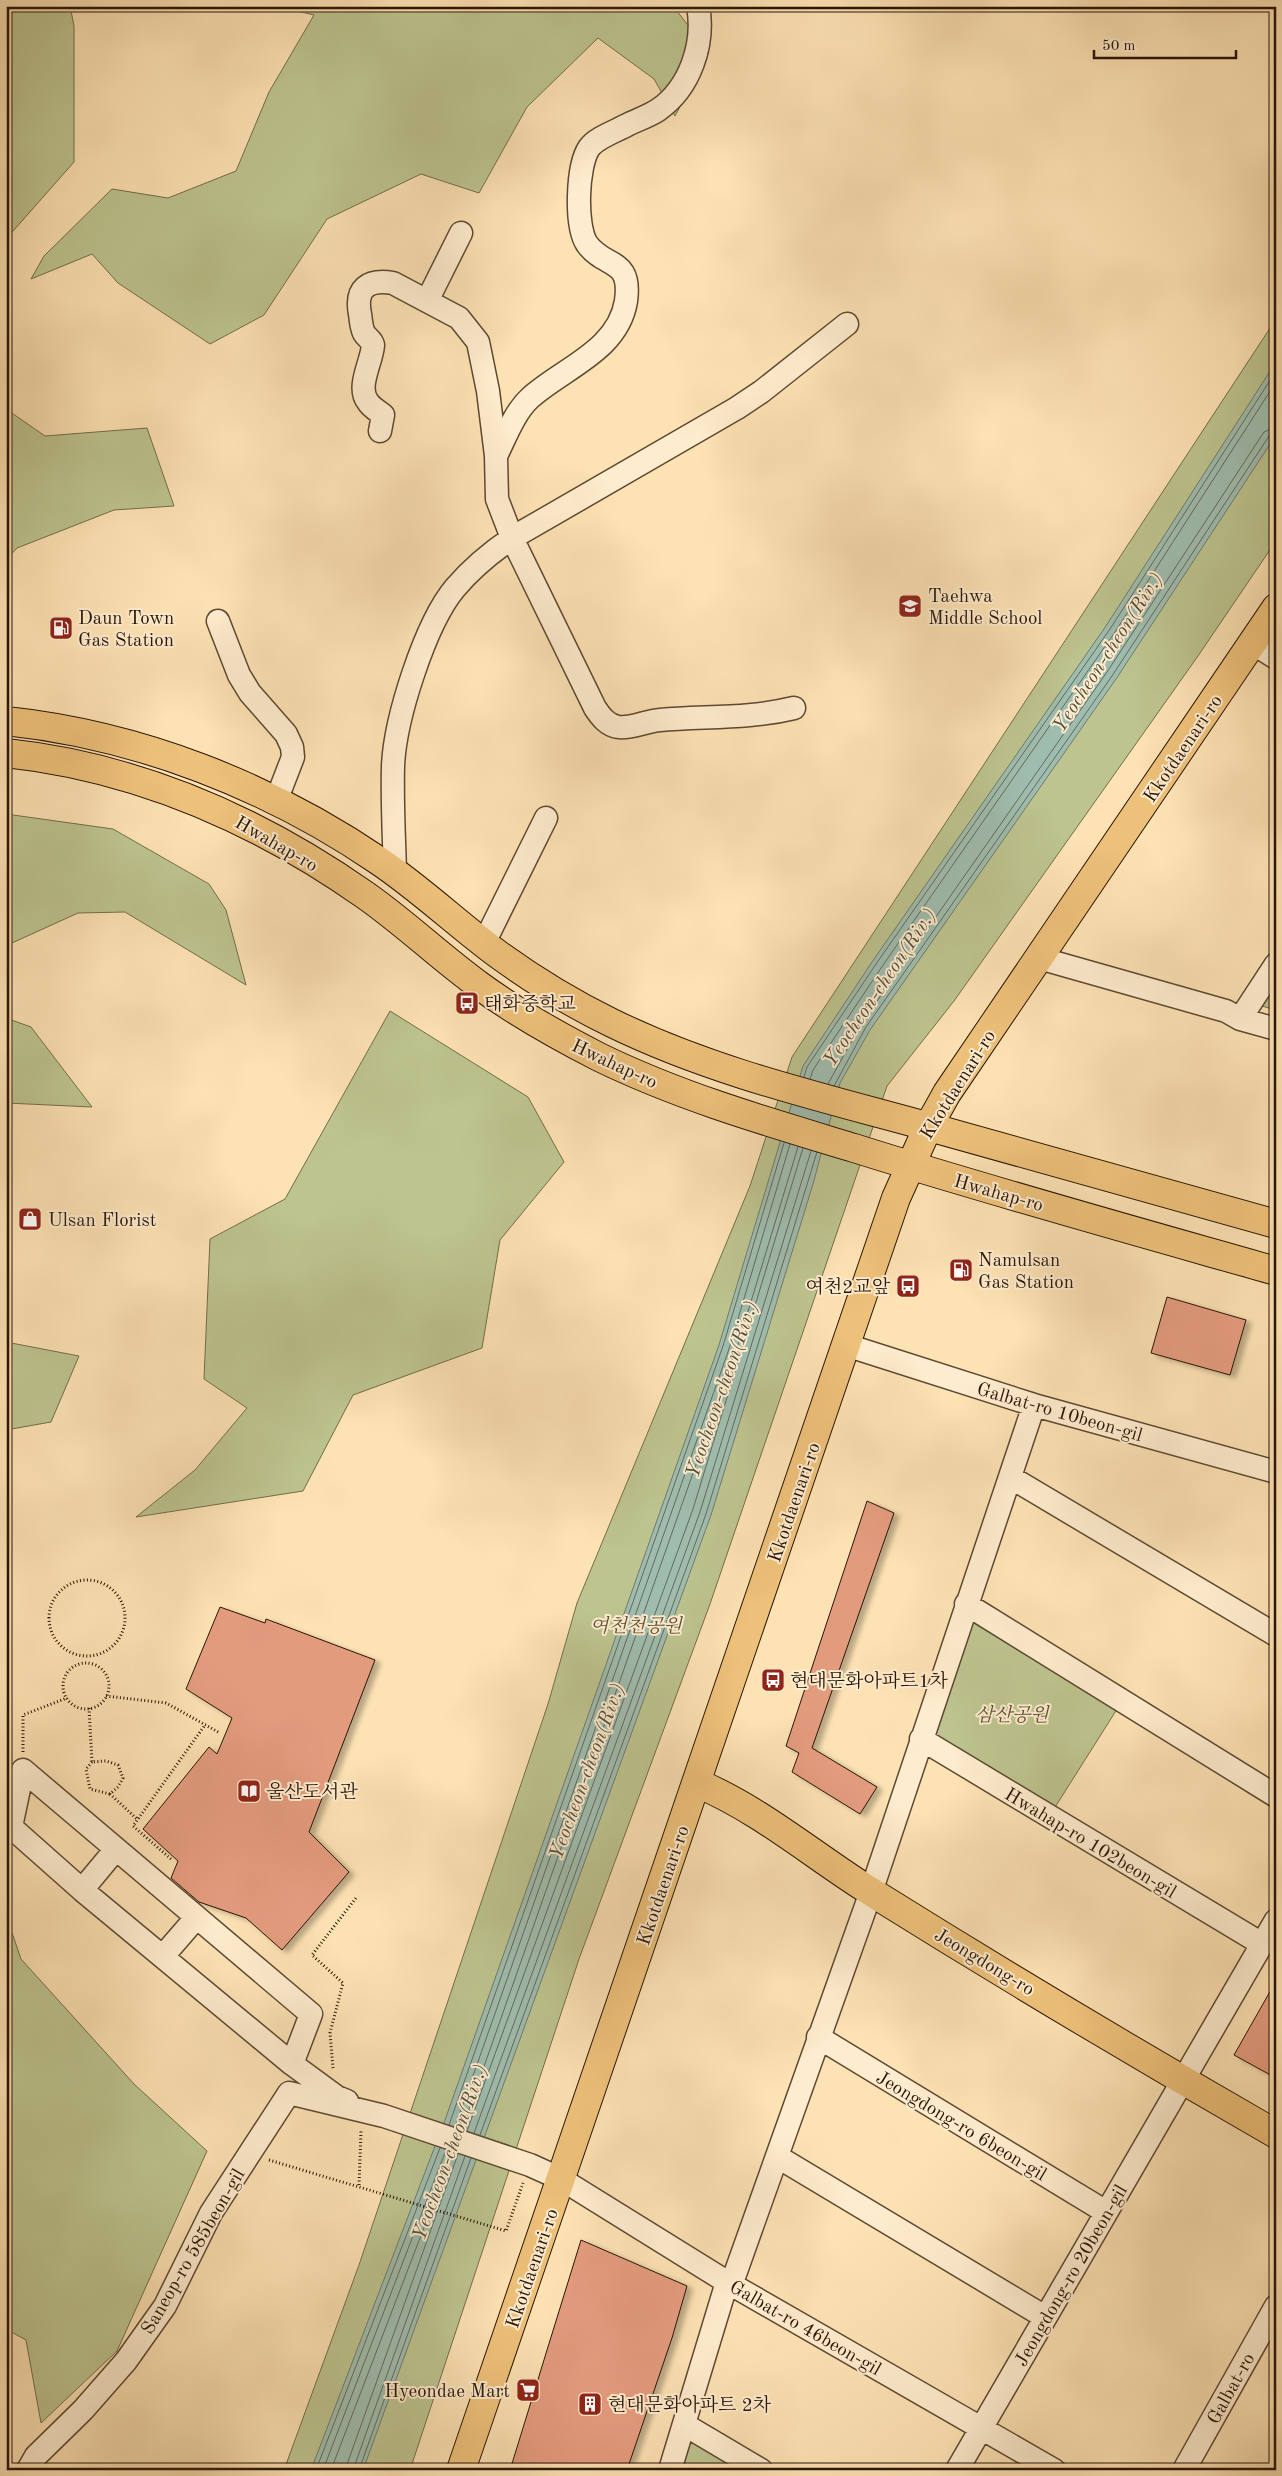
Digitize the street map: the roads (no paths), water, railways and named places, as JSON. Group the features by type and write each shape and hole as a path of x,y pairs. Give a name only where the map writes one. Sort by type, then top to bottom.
{"main road":[{"name":"Kkotdaenari-ro","path":"461,2470 909,1166 947,1093 1276,608"},
{"name":"Hwahap-ro","path":"6,721 98,736 179,760 236,782 276,801 336,834 395,872 530,977 613,1024 710,1065 1276,1224"},
{"name":"Hwahap-ro","path":"6,753 100,770 169,790 221,811 270,837 362,893 478,984 555,1034 652,1082 746,1115 909,1166 1276,1271"},
{"name":"Jeongdong-ro","path":"697,1783 734,1802 871,1892 1182,2081 1276,2134"}],"street":[{"path":"496,456 513,420 529,399 608,339 621,318 626,297 625,275 620,268 595,251 588,244 583,234 578,207 582,163 590,146 657,110 675,95 688,75 696,52 700,17 698,6"},
{"path":"427,301 461,233"},
{"path":"380,431 383,415 369,404 363,390 373,345 364,332 358,305 361,290 372,283 387,282 393,283 459,318 478,342 488,391 496,456 497,499 512,538 595,708 610,725 620,727 652,721 759,715 794,708"},
{"path":"395,872 393,764 410,684 438,614 454,589 484,557 512,538 737,408 761,392 847,324"},
{"path":"218,621 239,675 250,693 286,734 292,747 293,757 276,801"},
{"path":"1252,643 1276,658"},
{"path":"484,943 546,818"},
{"path":"1039,958 1226,1011 1240,1019 1276,1028"},
{"path":"1240,1019 1276,964"},
{"name":"Galbat-ro 10beon-gil","path":"846,1345 1034,1405 1276,1472"},
{"path":"670,2470 728,2282 734,2278 871,1892 1034,1405"},
{"path":"1010,1478 1276,1635"},
{"path":"966,1604 1276,1796"},
{"name":"Hwahap-ro 102beon-gil","path":"921,1739 1262,1944"},
{"path":"292,2064 311,2014 23,1770 11,1827 82,1890 292,2064 337,2097 374,2114"},
{"path":"82,1890 116,1849"},
{"path":"163,1956 196,1918"},
{"name":"Jeongdong-ro 20beon-gil","path":"957,2470 1276,1920"},
{"name":"Jeongdong-ro 6beon-gil","path":"818,2037 1106,2212"},
{"name":"Saneop-ro 585beon-gil","path":"28,2470 36,2456 83,2410 126,2361 165,2306 211,2213 289,2093 374,2114"},
{"name":"Galbat-ro 46beon-gil","path":"374,2114 527,2165 561,2179 728,2282 1054,2470"},
{"path":"778,2157 1045,2317"},
{"name":"Galbat-ro","path":"1184,2470 1276,2306"},
{"path":"685,2425 761,2470"}],"water":[{"name":"Yeocheon-cheon(Riv.)","path":"1276,362 1276,435 1116,679 870,1030 840,1083 813,1184 711,1515 363,2470 311,2470 445,2120 719,1345 803,1066 872,962 1106,626"}],"place":[{"name":"Taehwa Middle School","path":"910,606"},
{"name":"Daun Town Gas Station","path":"61,628"},
{"name":"태화중학교","path":"467,1003"},
{"name":"Ulsan Florist","path":"30,1219"},
{"name":"Namulsan Gas Station","path":"961,1270"},
{"name":"여천2교앞","path":"908,1286"},
{"name":"현대문화아파트1차","path":"773,1680"},
{"name":"울산도서관","path":"249,1791"},
{"name":"Hyeondae Mart","path":"528,2390"},
{"name":"현대문화아파트 2차","path":"590,2404"}],"park label":[{"name":"여천천공원","path":"636,1625"},
{"name":"삼산공원","path":"1012,1714"}]}
